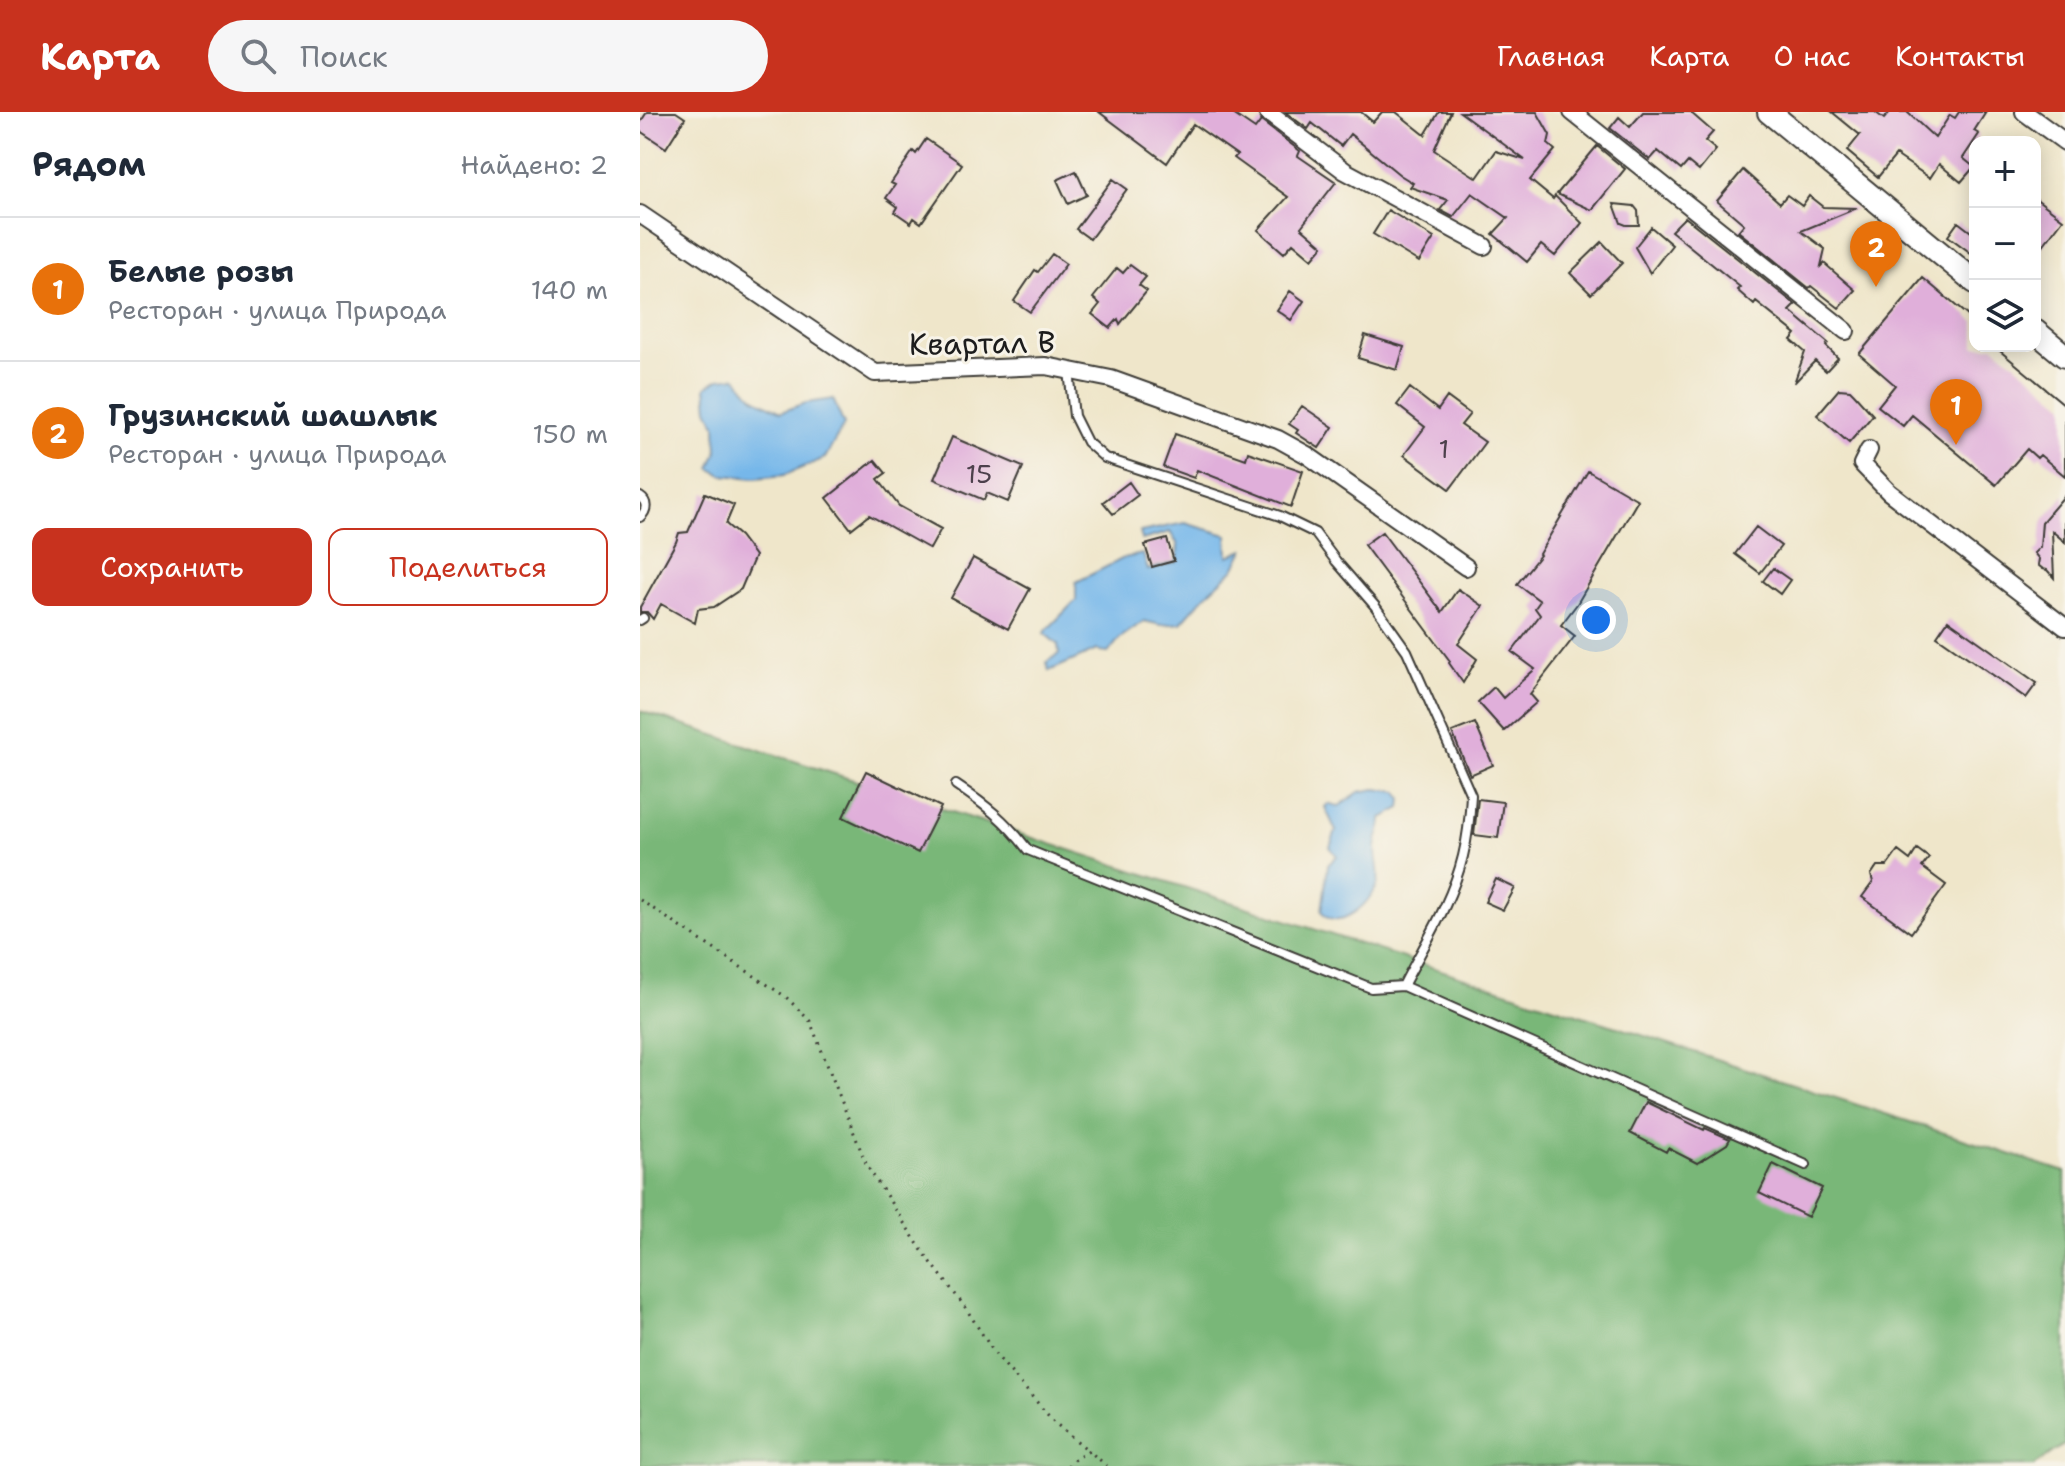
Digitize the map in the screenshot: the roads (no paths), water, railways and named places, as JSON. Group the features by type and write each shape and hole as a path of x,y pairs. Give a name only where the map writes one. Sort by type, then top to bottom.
{"main road":[{"path":"1769,112 1973,280"},
{"path":"2041,336 2065,356"}],"street":[{"path":"1267,112 1345,171 1484,246"},
{"path":"1572,112 1846,331"},
{"path":"2024,112 2065,142"},
{"name":"Квартал В","path":"640,214 875,373 1046,366 1111,379 1278,439 1307,455 1466,567"},
{"path":"1869,450 1862,464 1889,492 2065,627"}],"lane":[{"path":"1068,370 1074,416 1087,442 1105,458 1280,516 1315,533 1375,606 1407,651 1471,795 1462,859 1447,900 1403,986"},
{"path":"640,497 646,506 640,517"},
{"path":"956,785 1010,826 1028,850 1371,988 1403,986 1806,1165"}],"water":[{"path":"736,377 753,397 781,412 806,403 833,399 844,425 825,458 785,475 755,478 722,475 710,468 717,452 716,425 708,409 706,387 719,379"},
{"path":"1185,523 1227,535 1228,556 1244,550 1234,569 1181,623 1161,625 1144,621 1120,638 1108,653 1097,650 1049,671 1047,662 1059,654 1058,645 1044,633 1076,600 1076,582 1124,558 1143,554 1148,570 1177,562 1178,545 1170,532 1142,540 1140,532"},
{"path":"1376,789 1398,792 1402,799 1401,808 1382,818 1376,846 1378,882 1370,898 1354,913 1337,919 1329,917 1322,911 1328,865 1337,856 1330,847 1336,831 1325,807 1328,804 1338,807 1359,792"}],"place":[{"name":"Грузинский шашлык","path":"1876,287"},
{"name":"Белые розы","path":"1956,445"}]}
